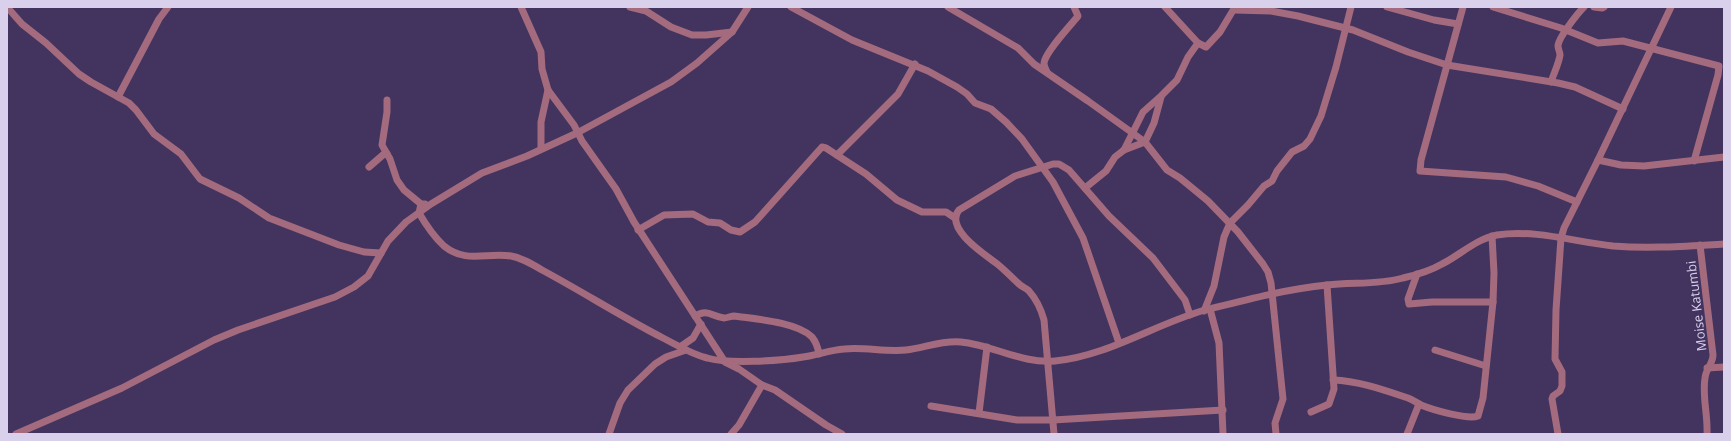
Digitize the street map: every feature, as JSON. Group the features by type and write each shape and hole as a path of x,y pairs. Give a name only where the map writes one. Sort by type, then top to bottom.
{"street":[{"path":"7,7 22,24 46,43 79,74 118,97 136,110 154,134 181,154 200,179 239,198 269,218 339,245 364,252 380,253"},
{"path":"118,97 168,7"},
{"path":"521,7 541,52 542,69 548,90 574,125 613,184 626,211 725,362"},
{"path":"630,7 646,11 671,26 692,35 732,32"},
{"path":"16,434 122,388 214,340 238,330 335,297 354,287 368,276 388,241 406,222 431,204 482,173 514,162 578,133 671,82 697,63 732,32 748,7"},
{"path":"791,7 852,40 915,64 957,87 967,94 975,103 987,107 997,113 1022,139 1044,167 1083,238 1119,343"},
{"path":"948,7 1018,48 1034,64 1144,142 1167,170 1180,178 1208,201 1230,223 1268,272 1272,294 1283,399 1275,423 1276,434"},
{"path":"1047,72 1044,63 1047,56 1060,37 1078,16 1074,7"},
{"path":"1165,7 1198,43 1204,47 1208,46 1220,32 1234,9 1271,11 1345,28 1447,65 1575,87 1623,109"},
{"path":"1223,434 1219,343 1207,310 1214,286 1224,237 1230,223 1264,186 1272,181 1277,171 1292,152 1304,146 1310,139 1321,116 1336,67 1351,7"},
{"path":"1387,7 1427,19 1458,24"},
{"path":"1463,7 1421,160 1420,171 1506,177 1538,186 1577,202"},
{"path":"1493,7 1566,30 1601,44 1623,41 1719,66 1721,76 1694,161"},
{"path":"1551,82 1560,55 1558,46 1564,32 1584,7"},
{"path":"1594,7 1604,7"},
{"path":"1558,434 1552,399 1553,396 1560,391 1562,386 1562,372 1555,359 1556,310 1561,238 1564,228 1623,109 1670,7"},
{"path":"1124,150 1143,112 1161,96 1180,75 1188,57 1198,43"},
{"path":"837,155 898,94 915,64"},
{"path":"541,149 541,122 548,90"},
{"path":"1086,188 1106,171 1115,157 1124,150 1144,142 1154,123 1161,96"},
{"path":"387,100 387,112 382,145 397,180 404,190 421,204 431,204"},
{"path":"638,230 664,215 693,214 708,222 720,223 731,230 740,232 758,219 822,147 826,148 866,174 897,200 922,212 946,212 956,218"},
{"path":"369,167 385,152"},
{"path":"1598,160 1632,166 1724,157"},
{"path":"1054,434 1044,320 1040,306 1028,290 1019,285 1004,269 973,245 956,225 956,218 959,210 1015,176 1056,163 1069,170 1109,216 1153,258 1185,300 1190,315"},
{"path":"421,204 419,213 438,240 447,248 458,254 474,257 506,256 527,261 614,312 683,348 707,358 725,362 739,368 762,385 775,390 826,425 842,434"},
{"path":"725,362 793,358 844,349 883,351 908,350 948,342 966,343 1029,360 1048,362 1081,356 1119,343 1190,315 1272,294 1327,285 1387,282 1417,274 1445,263 1492,236 1524,234 1595,244 1655,248 1724,244"},
{"path":"1333,380 1348,380 1408,398 1419,404 1466,416 1478,416 1482,403 1493,302 1494,273 1492,236"},
{"name":"Moise Katumbi","path":"1700,245 1713,349 1712,362 1707,368 1704,388 1707,434"},
{"path":"1417,274 1408,299 1409,304 1432,302 1493,302"},
{"path":"1311,412 1329,404 1334,389 1327,285"},
{"path":"695,316 705,312 725,318 734,316 795,327 811,336 816,343 820,354"},
{"path":"609,434 620,403 628,390 655,364 683,348 693,338 701,324"},
{"path":"979,413 987,348"},
{"path":"1435,350 1486,366"},
{"path":"1707,368 1724,367"},
{"path":"731,434 739,425 762,385"},
{"path":"1407,434 1419,404"},
{"path":"931,406 1017,420 1053,420 1223,410"}]}
